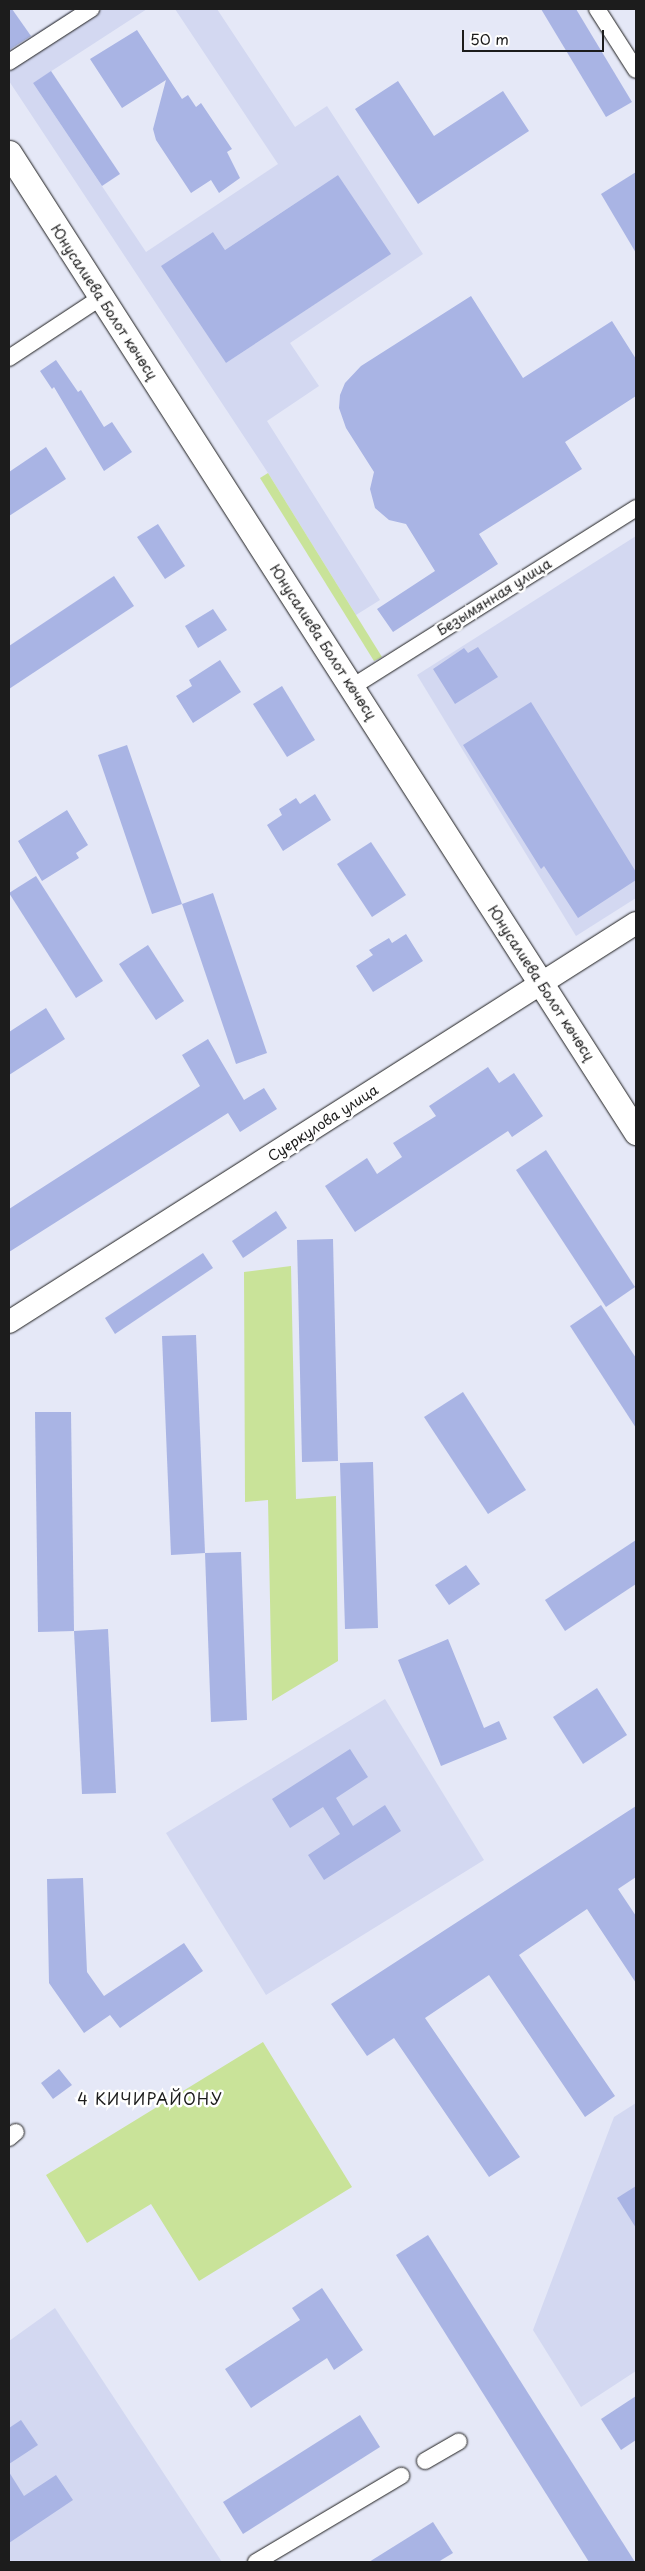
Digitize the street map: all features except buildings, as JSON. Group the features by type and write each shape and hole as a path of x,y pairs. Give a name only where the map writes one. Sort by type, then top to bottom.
{"main road":[{"name":"Юнусалиева Болот көчөсү","path":"9,153 100,298 352,687 636,1132"},
{"name":"Суеркулова улица","path":"9,1322 636,923"}],"street":[{"path":"9,62 91,9"},
{"path":"597,9 636,70"},
{"path":"9,358 100,298"},
{"name":"Безымянная улица","path":"352,687 636,508"},
{"path":"425,2461 459,2441"},
{"path":"256,2562 401,2476"}],"shaded area":[{"path":"73,9 147,9 33,83 146,252 278,164 175,9 217,9 295,127 327,106 423,254 290,343 319,386 267,421 380,600 356,615 268,473 9,81 9,43 13,48","holes":["338,175 390,254 226,363 162,266 213,232 225,250"]},
{"path":"636,536 636,898 576,936 417,675"},
{"path":"385,1699 484,1860 266,1995 166,1833"},
{"path":"636,2103 636,2371 581,2407 533,2330 614,2117"},
{"path":"55,2308 222,2562 9,2562 9,2341"}],"green space":[{"path":"268,473 382,657 374,661 260,478"},
{"path":"291,1266 296,1499 336,1496 338,1661 272,1701 268,1500 245,1502 244,1272"},
{"path":"263,2042 352,2187 199,2281 151,2204 87,2243 46,2175"}],"district":[{"name":"4 КИЧИРАЙОНУ","path":"150,2098"}]}
